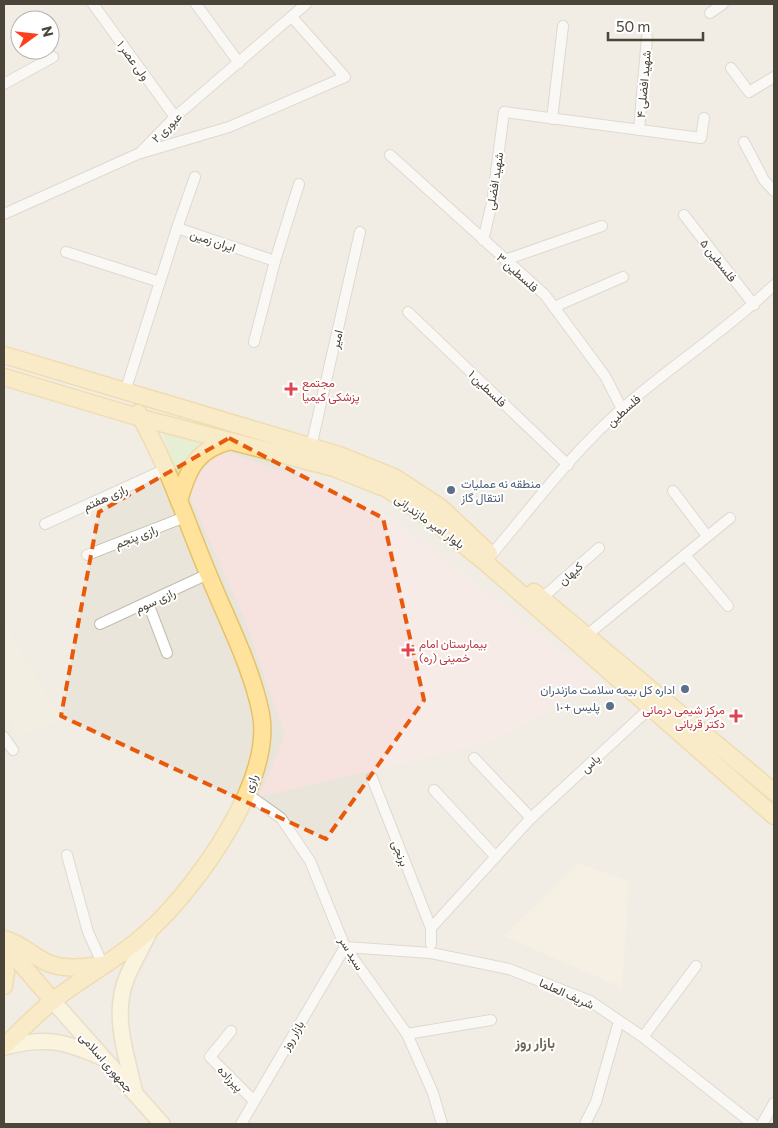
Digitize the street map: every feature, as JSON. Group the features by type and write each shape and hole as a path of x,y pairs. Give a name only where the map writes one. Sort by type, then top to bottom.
{"main road":[{"name":"بلوار امیر مازندرانی","path":"4,355 339,455 394,477 440,507 491,555 774,792"},
{"name":"بلوار امیر مازندرانی","path":"4,377 141,418 334,468 386,489 431,519 485,562 774,816"},
{"name":"رازی","path":"4,1046 53,1000 151,928 180,900 216,848 251,786 262,736 261,714 246,666 166,469 141,418 125,392"},
{"path":"178,501 185,480 203,452 215,445 230,441"},
{"path":"135,1094 121,1038 120,1008 127,977 151,928"},
{"path":"4,939 15,942 49,964 80,968 103,965"},
{"path":"4,944 53,1000"},
{"path":"4,963 6,972 4,986"},
{"name":"جمهوری اسلامی","path":"53,1000 162,1124"},
{"path":"4,1046 34,1040 70,1044 104,1059"}],"street":[{"name":"ولی عصر ۱","path":"93,4 175,117"},
{"path":"196,4 239,63"},
{"name":"عبوری ۲","path":"4,214 140,153 175,117 306,4"},
{"path":"710,13 723,4"},
{"path":"140,153 229,127 345,77 292,18"},
{"path":"563,26 552,119 701,138 704,118"},
{"name":"شهید افضلی ۴","path":"639,130 647,37"},
{"path":"4,84 48,60"},
{"path":"731,68 749,92 774,77"},
{"name":"شهید افضلی","path":"483,240 492,203 504,112 552,119"},
{"path":"744,142 764,180 774,192"},
{"name":"فلسطین ۳","path":"390,155 545,295 605,376 622,409"},
{"path":"177,228 195,177"},
{"path":"254,342 275,261 299,184"},
{"name":"فلسطین ۵","path":"684,215 754,305"},
{"path":"505,260 602,226"},
{"name":"ایران زمین","path":"125,392 177,228 275,261"},
{"name":"امیر","path":"311,447 360,232"},
{"path":"66,252 160,282"},
{"path":"554,307 623,277"},
{"name":"فلسطین","path":"491,555 568,465 622,409 754,305 774,286"},
{"name":"فلسطین ۱","path":"408,312 568,465"},
{"name":"رازی هفتم","path":"44,524 166,469"},
{"path":"673,491 707,536"},
{"name":"رازی پنجم","path":"87,555 185,517"},
{"path":"586,636 730,518"},
{"name":"کیهان","path":"542,598 598,548"},
{"path":"685,555 728,606"},
{"name":"رازی سوم","path":"100,624 208,574"},
{"path":"148,603 167,653"},
{"name":"یاس","path":"431,928 531,818 650,708"},
{"path":"4,737 13,750"},
{"path":"474,758 531,818"},
{"name":"برنجی","path":"372,778 431,928"},
{"path":"434,790 496,857"},
{"name":"سید سر","path":"247,794 281,818 310,861 345,947 407,1034 433,1093 442,1124"},
{"path":"67,855 88,932 103,965"},
{"path":"431,928 431,944"},
{"name":"شریف العلما","path":"345,947 432,953 509,969 590,1002 643,1037 753,1124"},
{"name":"بازار روز","path":"241,1124 345,947"},
{"path":"643,1037 696,966"},
{"path":"407,1034 491,1020"},
{"path":"585,1124 596,1102 619,1021"},
{"name":"پیرزاده","path":"231,1031 210,1057 254,1101"},
{"path":"762,1124 774,1104"}],"highlighted area":[{"path":"229,438 383,518 424,700 326,839 61,716 99,512"}],"shaded area":[{"path":"4,4 774,4 774,1124 4,1124"},
{"name":"بیمارستان امام خمینی (ره)","path":"219,449 340,492 389,517 600,680 531,721 489,743 259,797 285,735 245,620 188,491"},
{"path":"4,623 62,720 19,736 4,711"},
{"path":"578,863 629,881 622,988 504,936"}],"green space":[{"path":"162,428 212,441 179,485"}],"place":[{"name":"مجتمع پزشکی کیمیا","path":"291,389"},
{"name":"منطقه نه عملیات انتقال گاز","path":"451,490"},
{"name":"بیمارستان امام خمینی (ره)","path":"408,650"},
{"name":"اداره کل بیمه سلامت مازندران","path":"685,689"},
{"name":"پلیس +١٠","path":"610,706"},
{"name":"مرکز شیمی درمانی دکتر قربانی","path":"736,716"}],"district":[{"name":"بازار روز","path":"535,1042"}]}
